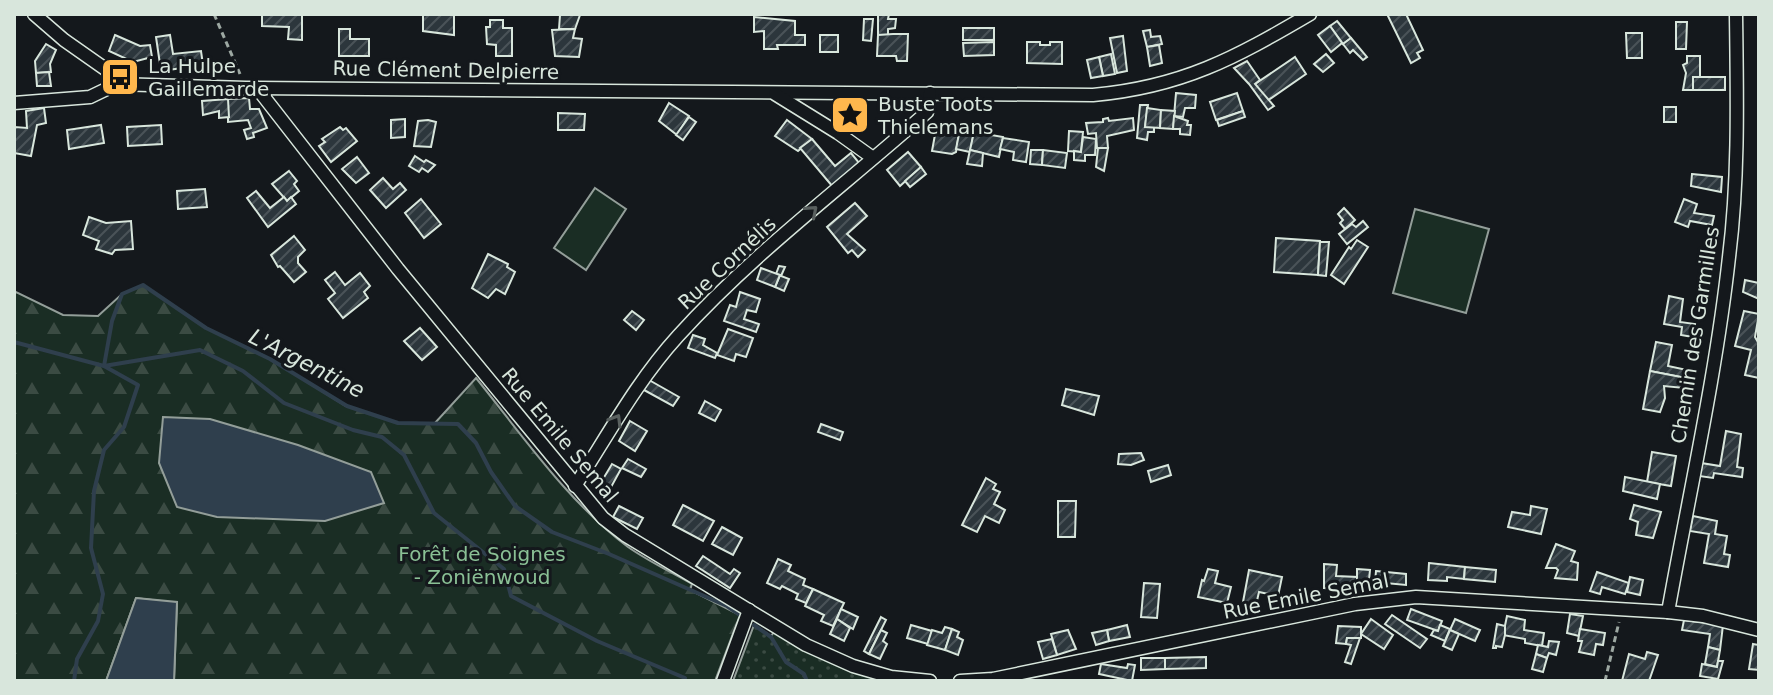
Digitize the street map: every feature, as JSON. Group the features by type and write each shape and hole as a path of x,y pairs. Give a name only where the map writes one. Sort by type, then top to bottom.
{"street":[{"path":"14,103 90,97 117,84 111,73 34,14"},
{"name":"Rue Clément Delpierre","path":"117,84 251,88 1093,95 1167,84 1210,69 1250,50 1310,14"},
{"name":"Chemin des Garmilles","path":"1668,612 1723,311 1730,256 1736,158 1736,14"},
{"name":"Rue Emile Semal","path":"251,88 603,518 625,535 806,645 853,666 891,677 930,681"},
{"path":"775,93 873,158"},
{"name":"Rue Cornélis","path":"575,486 644,376 678,336 726,287 927,112 930,93"},
{"name":"Rue Emile Semal","path":"960,681 994,680 1355,604 1416,597 1668,612 1703,616 1759,630"},
{"path":"723,681 749,610"}],"path":[{"path":"214,14 251,88"},
{"path":"1605,681 1622,610"}],"green space":[{"path":"595,188 626,209 586,270 554,248"},
{"path":"1415,209 1489,229 1466,313 1393,293"},
{"name":"Forêt de Soignes - Zoniënwoud","path":"143,285 206,328 270,359 346,406 398,423 435,423 476,378 547,467 606,529 628,547 692,584 690,590 740,615 715,681 174,681 177,603 136,598 106,681 14,681 14,291 63,315 98,316 122,294"},
{"path":"754,625 771,636 774,632 827,661 884,681 733,681"}],"water":[{"path":"163,417 210,419 298,445 371,472 384,503 325,521 217,517 177,507 159,463"},
{"path":"136,598 177,602 174,681 106,681"}],"building":[{"path":"262,14 302,14 302,40 288,39 289,27 262,26"},
{"path":"423,14 454,14 454,35 423,31"},
{"path":"878,14 889,14 888,19 896,19 895,28 888,29 888,35 878,35"},
{"path":"1387,14 1406,14 1423,50 1417,53 1420,58 1411,63"},
{"path":"560,15 580,15 575,29 559,29"},
{"path":"754,17 795,21 795,35 805,35 805,45 777,45 778,49 764,49 764,31 754,32"},
{"path":"864,19 873,19 871,41 863,40"},
{"path":"490,20 503,20 503,28 512,28 512,56 496,56 496,45 487,44 486,27 490,27"},
{"path":"1337,21 1351,38 1343,44 1330,26"},
{"path":"1676,22 1687,22 1686,49 1676,49"},
{"path":"1330,26 1342,43 1331,52 1318,35"},
{"path":"963,28 994,28 994,40 963,40"},
{"path":"339,29 350,29 350,39 369,39 369,56 339,56"},
{"path":"575,29 573,38 582,39 579,57 555,56 552,30"},
{"path":"1150,30 1151,37 1160,36 1162,44 1147,47 1143,31"},
{"path":"1626,33 1642,33 1642,58 1627,58"},
{"path":"908,34 907,61 897,61 896,56 877,56 878,35"},
{"path":"115,35 140,46 150,45 152,57 133,62 109,51"},
{"path":"170,35 173,54 201,51 203,65 161,71 156,37"},
{"path":"820,35 838,35 838,52 820,52"},
{"path":"1123,36 1127,71 1117,73 1110,38"},
{"path":"1351,38 1367,57 1363,60 1353,50 1350,53 1343,44"},
{"path":"994,42 994,55 964,56 963,43"},
{"path":"1027,42 1050,45 1050,42 1062,42 1062,64 1027,63"},
{"path":"46,44 56,50 50,64 51,72 36,73 35,61"},
{"path":"1159,45 1162,63 1150,66 1147,47"},
{"path":"1111,54 1115,74 1103,76 1099,57"},
{"path":"1326,54 1334,63 1323,72 1314,64"},
{"path":"1687,56 1700,56 1700,77 1693,77 1693,90 1683,90 1686,73 1683,65 1687,63"},
{"path":"1099,57 1103,76 1091,78 1087,60"},
{"path":"1295,57 1306,74 1267,101 1255,84"},
{"path":"1247,61 1260,80 1255,84 1274,106 1268,110 1234,68"},
{"path":"49,72 51,86 37,86 36,73"},
{"path":"1693,77 1725,77 1725,90 1693,90"},
{"path":"1176,93 1196,95 1195,108 1185,108 1183,117 1174,116"},
{"path":"1237,93 1243,111 1216,120 1210,102"},
{"path":"249,98 250,109 259,109 267,128 247,139 244,130 251,128 248,120 228,122 228,99"},
{"path":"228,99 229,117 219,118 219,111 203,115 202,101"},
{"path":"669,103 689,116 677,135 659,121"},
{"path":"1140,105 1148,105 1145,127 1154,127 1154,132 1148,132 1147,140 1137,138"},
{"path":"1664,107 1676,107 1676,122 1664,122"},
{"path":"44,108 46,123 37,125 31,156 14,153 15,127 27,128 26,111"},
{"path":"1147,108 1161,110 1160,128 1145,127"},
{"path":"1161,110 1175,111 1173,129 1160,128"},
{"path":"1243,111 1245,117 1219,126 1217,120"},
{"path":"558,113 585,114 584,130 558,130"},
{"path":"1174,116 1188,121 1187,125 1191,125 1190,135 1173,129"},
{"path":"689,117 696,122 683,140 676,135"},
{"path":"1108,118 1109,121 1133,118 1134,130 1107,136 1108,148 1097,148 1096,133 1088,134 1086,123 1103,122"},
{"path":"405,119 405,137 391,138 391,120"},
{"path":"787,120 812,139 798,151 775,136"},
{"path":"418,121 436,122 431,147 414,146"},
{"path":"937,124 960,128 956,152 932,151"},
{"path":"101,125 104,143 69,149 67,130"},
{"path":"161,125 162,144 128,146 127,127"},
{"path":"340,127 343,130 346,128 357,141 331,162 319,146 325,142 322,139"},
{"path":"960,129 974,132 970,152 956,149"},
{"path":"1069,131 1083,132 1081,152 1068,151"},
{"path":"974,132 1003,137 999,157 970,150"},
{"path":"1083,137 1096,139 1095,155 1085,155 1085,161 1074,160 1074,151 1081,152"},
{"path":"1003,138 1029,142 1026,162 1013,160 1014,152 1000,149"},
{"path":"812,139 835,166 851,153 860,164 833,187 800,148"},
{"path":"1098,148 1108,148 1104,171 1096,167"},
{"path":"970,150 983,153 982,166 967,164"},
{"path":"1031,150 1043,150 1042,165 1030,164"},
{"path":"1043,150 1067,153 1065,168 1042,165"},
{"path":"908,152 921,167 900,186 887,170"},
{"path":"415,156 435,165 428,172 422,168 419,172 409,166"},
{"path":"357,157 369,173 356,183 342,169"},
{"path":"921,167 926,174 910,187 905,181"},
{"path":"289,171 297,181 294,184 299,191 287,201 272,184"},
{"path":"1692,174 1722,177 1721,192 1691,186"},
{"path":"383,178 393,189 400,183 406,190 386,208 370,190"},
{"path":"205,189 207,207 178,209 177,191"},
{"path":"256,191 270,208 284,197 287,201 291,197 296,204 268,227 247,198"},
{"path":"421,199 441,224 424,238 405,213"},
{"path":"1684,199 1697,204 1694,213 1714,216 1712,225 1690,221 1688,227 1675,222"},
{"path":"855,203 867,216 847,234 865,250 858,257 852,250 848,253 827,227"},
{"path":"1344,208 1355,220 1345,229 1338,214"},
{"path":"89,217 106,223 131,221 133,249 115,250 112,254 96,249 99,241 83,235"},
{"path":"1363,221 1368,227 1347,244 1339,234 1352,224 1356,227"},
{"path":"294,236 305,250 298,257 298,263 306,272 294,282 278,267 271,255"},
{"path":"1276,238 1320,241 1318,275 1274,272"},
{"path":"1357,240 1368,247 1344,284 1331,275"},
{"path":"1320,242 1329,242 1326,276 1318,275"},
{"path":"488,254 508,264 507,267 515,272 505,294 496,289 488,298 472,288"},
{"path":"779,266 785,267 781,276 789,279 784,291 775,287 780,275 776,274"},
{"path":"761,268 780,275 775,287 757,280"},
{"path":"335,272 345,285 360,273 370,286 364,292 368,298 343,318 328,299 335,293 325,280"},
{"path":"1745,280 1759,283 1759,299 1743,292"},
{"path":"740,292 760,299 756,312 747,310 744,319 759,324 756,332 724,321 730,305 736,307"},
{"path":"1669,296 1683,299 1680,322 1695,324 1693,337 1681,335 1682,327 1664,324"},
{"path":"632,311 644,320 636,330 624,320"},
{"path":"1744,311 1759,314 1755,337 1759,344 1759,378 1745,375 1751,350 1735,346"},
{"path":"420,328 437,347 422,360 404,341"},
{"path":"728,329 753,338 746,357 736,354 734,361 717,355"},
{"path":"693,335 705,339 703,345 717,353 715,358 688,348"},
{"path":"1656,342 1672,345 1668,366 1687,370 1686,378 1650,371"},
{"path":"1650,371 1686,378 1684,388 1664,386 1665,398 1660,412 1643,409"},
{"path":"649,380 679,397 673,406 644,390"},
{"path":"1066,389 1099,396 1094,415 1062,405"},
{"path":"705,401 721,410 715,421 699,413"},
{"path":"630,421 647,431 635,451 619,441"},
{"path":"821,424 843,432 840,440 818,432"},
{"path":"1726,431 1741,434 1737,467 1743,468 1742,477 1714,473 1713,478 1699,476 1701,463 1720,466"},
{"path":"1652,452 1676,456 1671,486 1647,482"},
{"path":"1141,453 1144,460 1131,465 1118,464 1119,454"},
{"path":"628,459 646,469 641,477 622,468"},
{"path":"612,464 621,469 610,489 600,484"},
{"path":"1168,465 1171,475 1151,482 1148,471"},
{"path":"1625,477 1660,484 1657,499 1623,491"},
{"path":"986,478 996,484 993,489 1000,492 994,504 1005,510 999,523 985,516 977,532 962,525"},
{"path":"1058,501 1076,501 1075,537 1058,537"},
{"path":"683,505 714,521 703,541 673,525"},
{"path":"1634,505 1661,512 1653,538 1636,535 1638,522 1630,519"},
{"path":"619,506 643,518 637,529 613,517"},
{"path":"1531,506 1547,509 1541,534 1508,527 1512,512 1530,515"},
{"path":"1693,516 1717,521 1715,534 1727,536 1724,554 1730,555 1728,567 1704,563 1709,534 1690,531"},
{"path":"722,527 742,538 733,555 712,544"},
{"path":"1556,544 1575,551 1571,561 1578,563 1577,580 1555,578 1558,570 1546,568"},
{"path":"703,556 730,574 734,569 740,573 730,588 696,566"},
{"path":"778,559 791,565 788,571 805,579 803,585 813,589 806,603 796,599 798,594 767,583"},
{"path":"1429,563 1465,567 1464,579 1447,577 1447,581 1428,580"},
{"path":"1324,564 1337,565 1336,576 1358,577 1357,590 1324,588"},
{"path":"1465,567 1496,570 1495,582 1464,579"},
{"path":"1208,569 1218,571 1215,583 1231,587 1227,603 1198,597"},
{"path":"1357,569 1370,570 1368,590 1357,590"},
{"path":"1249,570 1282,577 1278,596 1259,592 1256,605 1243,602"},
{"path":"1376,571 1406,574 1406,585 1375,582"},
{"path":"1597,572 1629,583 1625,594 1602,587 1600,594 1590,591"},
{"path":"1630,577 1643,580 1640,595 1627,592"},
{"path":"1144,583 1160,584 1157,618 1141,617"},
{"path":"813,589 844,603 833,626 821,621 824,615 805,606"},
{"path":"841,609 858,617 853,629 837,619"},
{"path":"1411,609 1442,621 1438,631 1407,620"},
{"path":"1570,614 1583,616 1579,636 1567,633"},
{"path":"1392,615 1427,639 1420,648 1385,624"},
{"path":"1507,616 1525,620 1524,630 1544,633 1542,646 1503,635"},
{"path":"881,617 886,620 869,654 864,651"},
{"path":"837,619 850,628 844,641 830,634"},
{"path":"1371,619 1393,635 1384,649 1361,634"},
{"path":"1455,619 1480,630 1475,641 1450,630"},
{"path":"1684,620 1723,625 1720,650 1708,647 1710,634 1682,630"},
{"path":"1497,624 1505,626 1505,635 1502,647 1493,648"},
{"path":"911,625 932,631 928,644 907,638"},
{"path":"1127,625 1130,637 1109,641 1107,630"},
{"path":"1440,625 1450,629 1445,641 1431,635 1434,630 1438,631"},
{"path":"1338,626 1361,627 1361,638 1347,638 1346,644 1336,643"},
{"path":"945,627 952,629 945,650 927,645 932,630 942,633"},
{"path":"952,629 959,632 957,637 963,640 958,655 945,650"},
{"path":"1580,629 1605,633 1603,645 1596,644 1594,655 1579,652 1582,641 1578,641"},
{"path":"881,630 887,633 883,641 887,644 880,659 869,654"},
{"path":"1068,630 1076,649 1057,655 1051,634"},
{"path":"1107,630 1109,641 1096,645 1092,633"},
{"path":"1450,630 1459,634 1452,650 1443,646"},
{"path":"1347,638 1360,638 1351,664 1345,662 1351,645 1346,644"},
{"path":"1052,639 1057,655 1043,659 1038,642"},
{"path":"1549,641 1559,642 1556,655 1549,653 1547,658 1536,654 1538,645 1548,647"},
{"path":"1753,644 1759,645 1759,670 1749,669"},
{"path":"1708,647 1720,650 1717,667 1705,664"},
{"path":"1647,652 1658,655 1649,681 1622,681 1629,654 1645,659"},
{"path":"1536,654 1547,658 1543,672 1532,669"},
{"path":"1206,657 1206,668 1165,669 1165,658"},
{"path":"1141,658 1165,658 1165,669 1141,670"},
{"path":"1718,661 1723,661 1718,679 1700,676 1702,664 1717,667"},
{"path":"1101,664 1127,668 1128,664 1135,665 1132,681 1099,674"}],"waterway":[{"name":"L'Argentine","path":"74,681 77,659 98,621 103,594 91,548 94,491 104,450 124,427 138,385 104,366 112,321 122,294 143,285 206,328 270,359 347,406 398,423 458,424 476,443 491,472 515,506 552,532 727,606 740,615"},
{"name":"L'Argentine","path":"14,342 104,366 200,350 243,371 284,403 353,430 382,437 404,455 434,513 504,569 511,596 597,641 685,678"},
{"name":"L'Argentine","path":"754,625 771,637 786,662 804,674 807,681"}],"place":[{"name":"La Hulpe Gaillemarde","path":"120,77"},
{"name":"Buste Toots Thielemans","path":"850,115"}]}
